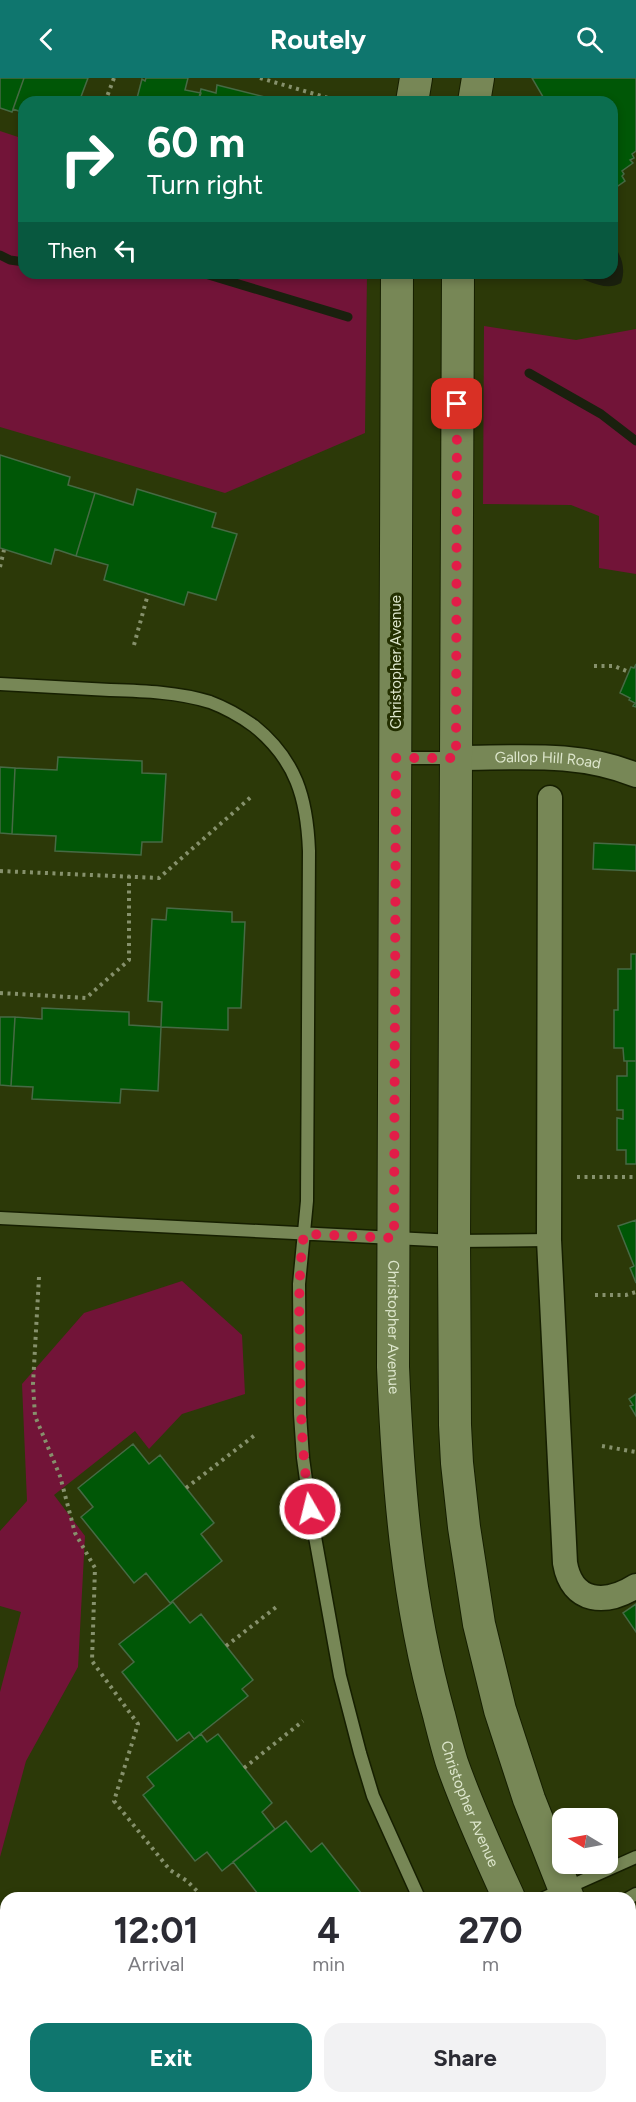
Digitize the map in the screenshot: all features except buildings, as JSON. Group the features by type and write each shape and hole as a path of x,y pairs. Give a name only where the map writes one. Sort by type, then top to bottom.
{"street":[{"path":"413,96 416,78"},
{"path":"475,96 478,78"},
{"name":"Christopher Avenue","path":"397,279 393,1368 396,1453 405,1551 416,1619 431,1686 452,1763 506,1892"},
{"path":"458,279 454,1241 457,1463 479,1624 500,1710 558,1892"},
{"name":"Gallop Hill Road","path":"456,758 572,758 615,766 636,775"},
{"path":"550,798 549,1240 564,1556 570,1581 576,1589 590,1597 619,1596 636,1586"}],"lane":[{"path":"0,684 163,693 209,702 230,710 262,733 280,750 292,769 303,797 309,851 308,1190 299,1278 300,1414 303,1458 311,1519 340,1676 360,1753 373,1796 416,1892"},
{"path":"396,758 456,758"},
{"path":"0,1218 454,1241 549,1240"},
{"path":"563,1892 636,1857"}],"path":[{"path":"107,96 114,78"},
{"path":"260,78 322,96"},
{"path":"0,567 4,550"},
{"path":"134,645 148,594"},
{"path":"594,666 614,666 629,672"},
{"path":"0,871 159,878 251,797"},
{"path":"0,993 86,998 129,960 129,876"},
{"path":"549,1176 636,1177"},
{"path":"39,1277 33,1384 35,1416 60,1476 75,1533 95,1568 92,1661 138,1724 114,1801 170,1870 182,1877 198,1892"},
{"path":"595,1295 626,1295 636,1292"},
{"path":"186,1488 255,1434"},
{"path":"602,1446 636,1452"},
{"path":"226,1646 279,1605"},
{"path":"244,1768 303,1721"}],"shaded area":[{"path":"0,131 18,137 18,279 367,279 365,433 225,493 0,427"},
{"path":"618,253 622,262 621,283 609,286 582,279 618,279"},
{"path":"484,326 576,340 636,329 636,574 599,568 599,516 571,505 483,504"},
{"path":"182,1281 242,1335 245,1394 182,1414 149,1449 135,1431 54,1495 85,1536 78,1667 26,1761 0,1857 0,1692 21,1612 0,1606 0,1531 27,1501 22,1384 84,1313"}],"waterway":[{"path":"0,255 18,261"},
{"path":"222,279 348,317"},
{"path":"529,373 601,414 636,441"}],"route":[{"path":"310,1509 300,1414 299,1272 304,1234 394,1238 396,758 456,758 457,404"}]}
